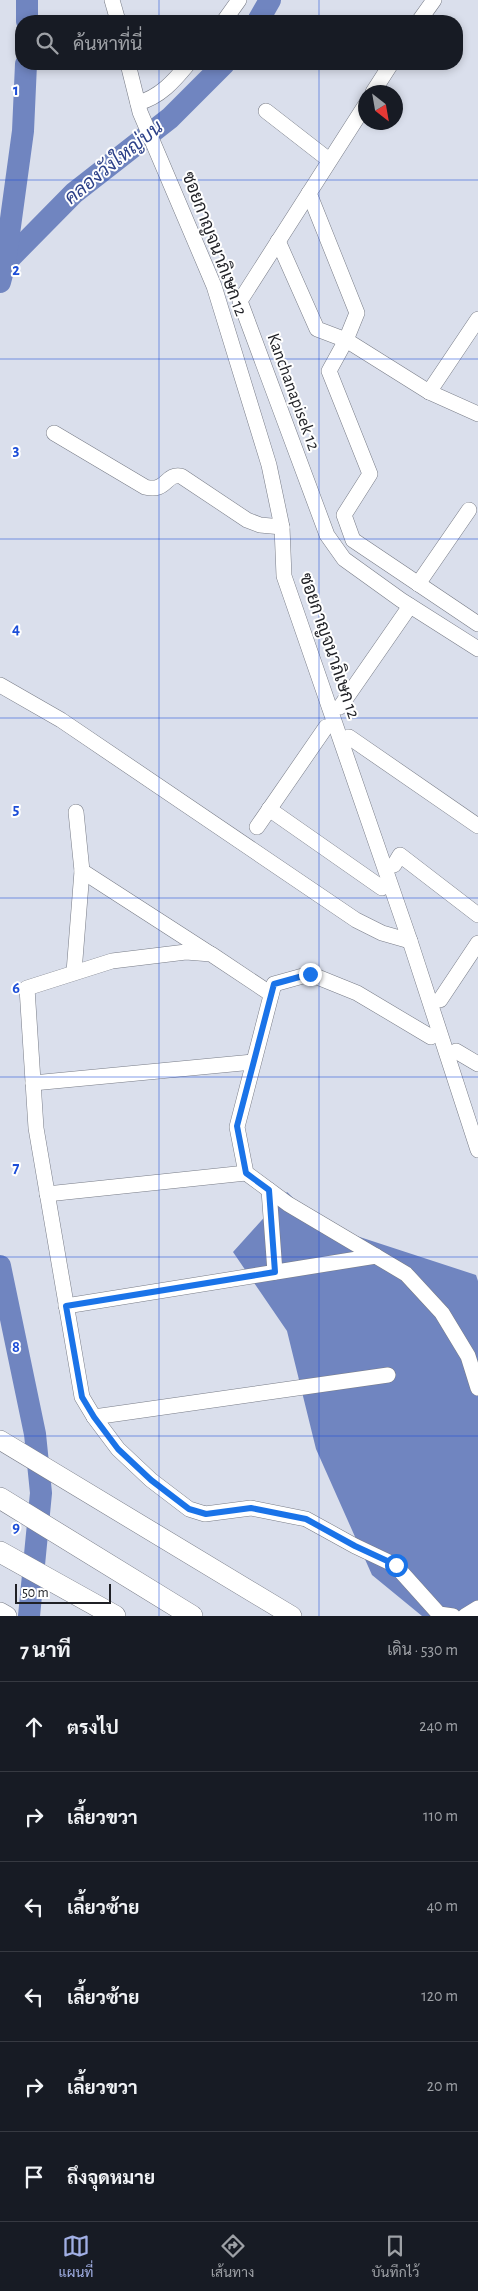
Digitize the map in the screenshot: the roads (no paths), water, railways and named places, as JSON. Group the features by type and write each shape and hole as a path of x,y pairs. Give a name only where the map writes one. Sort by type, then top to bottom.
{"highway":[{"path":"0,1498 192,1616"},
{"path":"0,1552 115,1616"}],"main road":[{"path":"0,1440 292,1616"},
{"path":"0,1612 7,1616"}],"street":[{"path":"112,0 116,15"},
{"path":"228,15 239,0"},
{"path":"423,15 434,0"},
{"name":"ซอยกาญจนาภิเษก 12","path":"130,70 139,108 214,286 270,465 282,526 284,576 410,941 478,1150"},
{"path":"139,108 164,90 182,70"},
{"path":"378,85 387,70"},
{"path":"266,111 330,160"},
{"name":"Kanchanapisek 12","path":"358,116 240,302 327,535 344,559 410,606 478,649"},
{"path":"309,193 357,313 346,340 329,370 370,474 344,515 352,540 478,624"},
{"path":"278,241 318,329 346,340 429,392 478,414"},
{"path":"429,392 478,319"},
{"path":"54,434 146,487 154,489 163,486 171,477 181,476 247,520 260,525 282,526"},
{"path":"418,584 469,510"},
{"path":"340,707 410,606"},
{"path":"0,684 61,720 356,920 382,933 410,941"},
{"path":"257,827 328,724"},
{"path":"349,736 478,826"},
{"path":"269,808 382,888"},
{"path":"74,972 82,871 76,812"},
{"path":"394,865 400,855 478,915"},
{"path":"82,871 271,994"},
{"path":"440,1000 472,966 478,943"},
{"path":"211,954 186,952 112,960 27,988 36,1128 82,1397 94,1417 118,1449 151,1480 189,1509 206,1514 251,1508 306,1519 355,1546 396,1565 439,1614 453,1616"},
{"path":"246,1173 237,1126 274,984 310,974 358,993 432,1037"},
{"path":"456,1051 478,1064"},
{"path":"33,1083 253,1062"},
{"path":"47,1194 246,1173 288,1204 406,1274 442,1313 468,1356 478,1388"},
{"path":"269,1190 275,1272"},
{"path":"66,1306 376,1256"},
{"path":"94,1417 388,1376"},
{"path":"464,1616 478,1608"}],"water":[{"path":"287,1192 320,1224 476,1275 478,1281 478,1616 422,1616 372,1575 316,1449 287,1331 233,1252"}],"waterway":[{"path":"27,0 27,15"},
{"name":"คลองวังใหญ่บน","path":"261,15 270,0"},
{"path":"0,282 5,263 23,131 26,70"},
{"name":"คลองวังใหญ่บน","path":"5,263 74,193 170,118 218,70"},
{"path":"0,1266 35,1434 41,1493 29,1616"}]}
